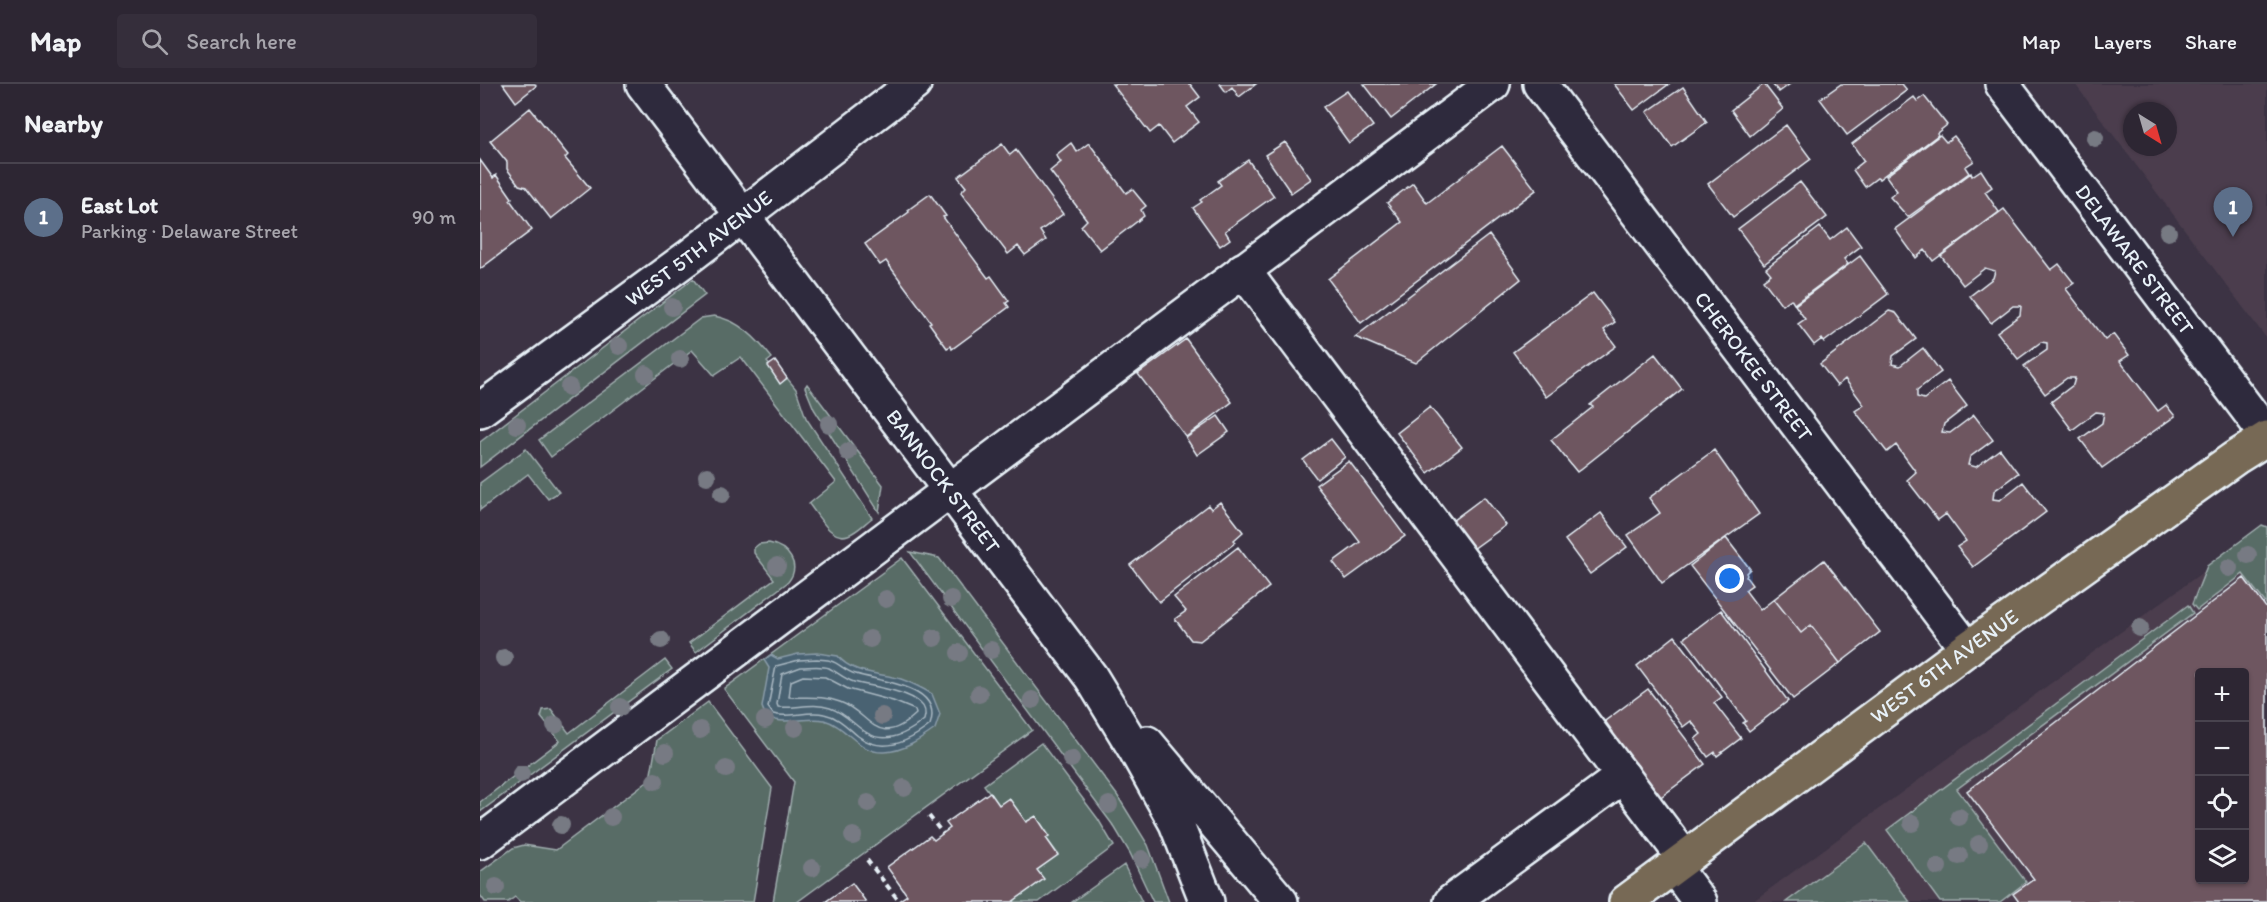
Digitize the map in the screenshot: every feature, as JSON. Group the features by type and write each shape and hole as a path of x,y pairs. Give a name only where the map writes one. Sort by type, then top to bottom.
{"main road":[{"name":"WEST 6TH AVENUE","path":"1626,902 1967,649 2267,436"}],"street":[{"name":"BANNOCK STREET","path":"643,84 1091,677 1176,823 1208,902"},
{"name":"WEST 5TH AVENUE","path":"480,410 743,216 914,84"},
{"path":"480,842 1493,84"},
{"name":"CHEROKEE STREET","path":"1540,84 1967,649"},
{"name":"DELAWARE STREET","path":"2002,84 2267,436"},
{"path":"1243,270 1623,776 1680,863 1700,902"},
{"path":"1091,677 1281,902"},
{"path":"1451,902 1623,776"}],"path":[{"path":"929,816 943,834"},
{"path":"867,861 899,901"}],"shaded area":[{"path":"2075,84 2267,84 2267,339 2129,156 2177,156 2177,102 2123,102 2123,148"},
{"path":"2267,525 2267,902 1752,902"}],"green space":[{"path":"693,279 705,295 480,467 480,442"},
{"path":"714,316 732,322 754,337 772,358 767,362 783,381 787,378 796,389 806,418 872,518 855,532 842,536 831,531 809,504 836,482 741,357 714,375 692,350 551,457 539,440 701,318"},
{"path":"807,384 883,485 879,512 814,409 805,387"},
{"path":"526,449 559,492 548,499 528,474 480,510 480,483"},
{"path":"2262,525 2267,527 2267,605 2243,574 2197,610 2192,604 2207,566"},
{"path":"769,543 782,548 791,558 794,569 788,582 696,652 689,643 774,579 754,553 754,548 759,544"},
{"path":"910,552 939,558 1117,795 1148,845 1169,902 1153,902 1130,853 1115,828"},
{"path":"902,558 1032,730 797,902 773,902 794,782 724,689"},
{"path":"2188,605 2193,613 1957,789 2026,882 2000,902 1940,902 1887,830"},
{"path":"665,660 672,669 480,812 480,802 560,741 541,717 543,710 551,709 569,733"},
{"path":"708,702 772,788 753,902 520,902 515,897 508,902 485,902 480,895 480,872 513,848 524,845 556,850 650,779 657,740"},
{"path":"1041,743 1098,819 1114,846 1039,902 1012,902 1043,879 1037,870 1058,854 1046,838 1049,835 1036,817 1026,822 1009,799 999,805 984,785"},
{"path":"1866,843 1910,902 1786,902"},
{"path":"1124,865 1142,902 1072,902"}],"water":[{"path":"817,653 838,656 858,670 901,679 932,694 940,714 935,729 905,747 885,752 868,749 840,728 824,720 780,721 766,715 762,707 769,668 764,660 771,655 778,659 798,654"}],"building":[{"path":"503,84 535,84 536,86 516,102"},
{"path":"1112,84 1190,84 1200,97 1187,107 1199,122 1172,143 1159,126 1150,133"},
{"path":"1220,84 1256,84 1239,97 1232,87 1226,92"},
{"path":"1364,84 1436,84 1391,119"},
{"path":"1614,84 1669,84 1634,110"},
{"path":"1764,84 1783,109 1750,136 1731,110"},
{"path":"1772,84 1790,84 1779,92"},
{"path":"1841,84 1902,84 1907,90 1847,135 1820,99"},
{"path":"1683,87 1707,122 1672,147 1647,112"},
{"path":"1347,91 1373,126 1349,143 1323,107"},
{"path":"1924,96 1947,125 1937,133 1938,135 1865,187 1853,170 1864,161 1852,144 1914,97 1917,101"},
{"path":"530,108 568,155 565,158 590,188 551,219 526,187 519,185 507,169 507,162 490,141"},
{"path":"1786,125 1811,159 1733,217 1708,184"},
{"path":"1940,135 1946,142 1954,136 1974,161 1965,167 1969,173 1908,217 1890,197 1897,191 1886,176"},
{"path":"1285,142 1311,179 1291,193 1265,155"},
{"path":"1071,143 1077,152 1089,143 1126,193 1132,189 1146,206 1141,210 1144,216 1100,250 1081,226 1087,220 1050,171 1061,162 1056,155"},
{"path":"1002,144 1010,155 1016,150 1063,214 1040,231 1046,240 1025,255 1018,246 1008,254 961,192 966,187 958,177"},
{"path":"1502,146 1536,190 1361,323 1328,279 1402,222 1387,203 1413,183 1427,203"},
{"path":"480,160 493,178 496,175 512,198 510,200 532,230 480,269"},
{"path":"1248,160 1274,196 1225,231 1230,239 1220,246 1193,208 1221,185 1218,181"},
{"path":"1981,170 1992,187 1985,192 1999,212 1933,261 1925,250 1916,258 1895,229 1971,173 1972,176"},
{"path":"1800,182 1827,217 1764,264 1738,229"},
{"path":"930,194 946,216 943,217 988,278 991,276 1009,301 1006,303 1009,307 952,349 951,346 947,348 929,323 931,322 886,261 880,265 865,244"},
{"path":"2004,209 2051,270 2059,264 2074,283 2066,289 2105,340 2113,334 2129,355 2120,361 2158,411 2166,405 2175,416 2102,468 2080,439 2102,423 2104,413 2096,412 2072,430 2051,402 2073,385 2075,378 2067,378 2045,394 2024,366 2047,350 2047,343 2041,342 2018,359 1997,332 2020,315 2021,306 2013,306 1991,323 1970,296 1993,278 1995,271 1985,268 1963,285 1941,256"},
{"path":"1820,227 1830,240 1847,227 1861,246 1844,259 1848,264 1794,304 1791,299 1782,305 1763,280 1771,274 1766,268"},
{"path":"1489,235 1521,279 1416,363 1355,337"},
{"path":"1860,256 1888,294 1824,342 1822,339 1814,345 1798,324 1805,319 1795,305"},
{"path":"1593,293 1615,322 1604,330 1616,346 1546,397 1513,352"},
{"path":"1889,311 1896,313 1916,339 1893,356 1892,364 1900,366 1923,348 1941,372 1917,390 1917,397 1924,399 1948,381 1967,406 1944,424 1942,432 1950,433 1974,415 1993,440 1970,457 1968,465 1976,467 2000,449 2018,473 1994,491 1993,499 2000,500 2023,482 2046,512 1973,567 1957,547 1966,541 1946,514 1938,520 1907,480 1916,472 1896,445 1887,452 1855,411 1864,405 1845,379 1837,386 1820,364"},
{"path":"1186,339 1232,402 1186,437 1138,374"},
{"path":"1655,354 1682,389 1577,472 1551,440 1593,407 1590,405"},
{"path":"775,361 787,378 780,384 768,366"},
{"path":"1430,407 1462,447 1428,473 1397,433"},
{"path":"1218,416 1229,432 1197,455 1186,438"},
{"path":"1331,439 1345,457 1317,479 1303,460"},
{"path":"1714,450 1759,514 1662,583 1628,535 1660,513 1649,498"},
{"path":"1349,461 1405,536 1346,579 1333,562 1360,542 1316,485"},
{"path":"1484,497 1506,525 1473,549 1452,521"},
{"path":"1220,502 1243,532 1234,540 1236,542 1159,602 1130,565 1208,505 1211,509"},
{"path":"1601,513 1627,547 1590,574 1565,540"},
{"path":"1726,538 1750,569 1746,577 1752,585 1745,590 1760,610 1774,599 1801,633 1811,625 1840,663 1793,699 1690,566"},
{"path":"1238,547 1269,587 1200,641 1191,640 1175,619 1186,611 1174,597"},
{"path":"1824,560 1880,632 1840,663 1811,625 1801,633 1774,599"},
{"path":"2244,578 2267,609 2267,902 2019,902 2013,894 2034,879 1967,791"},
{"path":"1721,610 1788,701 1749,731 1743,723 1746,721 1684,638"},
{"path":"1675,636 1722,697 1714,703 1741,738 1717,756 1715,752 1708,757 1695,739 1701,734 1691,721 1683,727 1637,666"},
{"path":"1648,689 1705,764 1658,799 1609,735 1613,732 1605,721"},
{"path":"990,792 999,805 1009,798 1026,822 1036,816 1049,836 1046,838 1058,855 1037,870 1044,879 1012,902 897,902 907,895 887,867 930,836 934,840 950,828 946,823"},
{"path":"852,883 866,902 825,902"}],"place":[{"name":"East Lot","path":"2233,237"}]}
